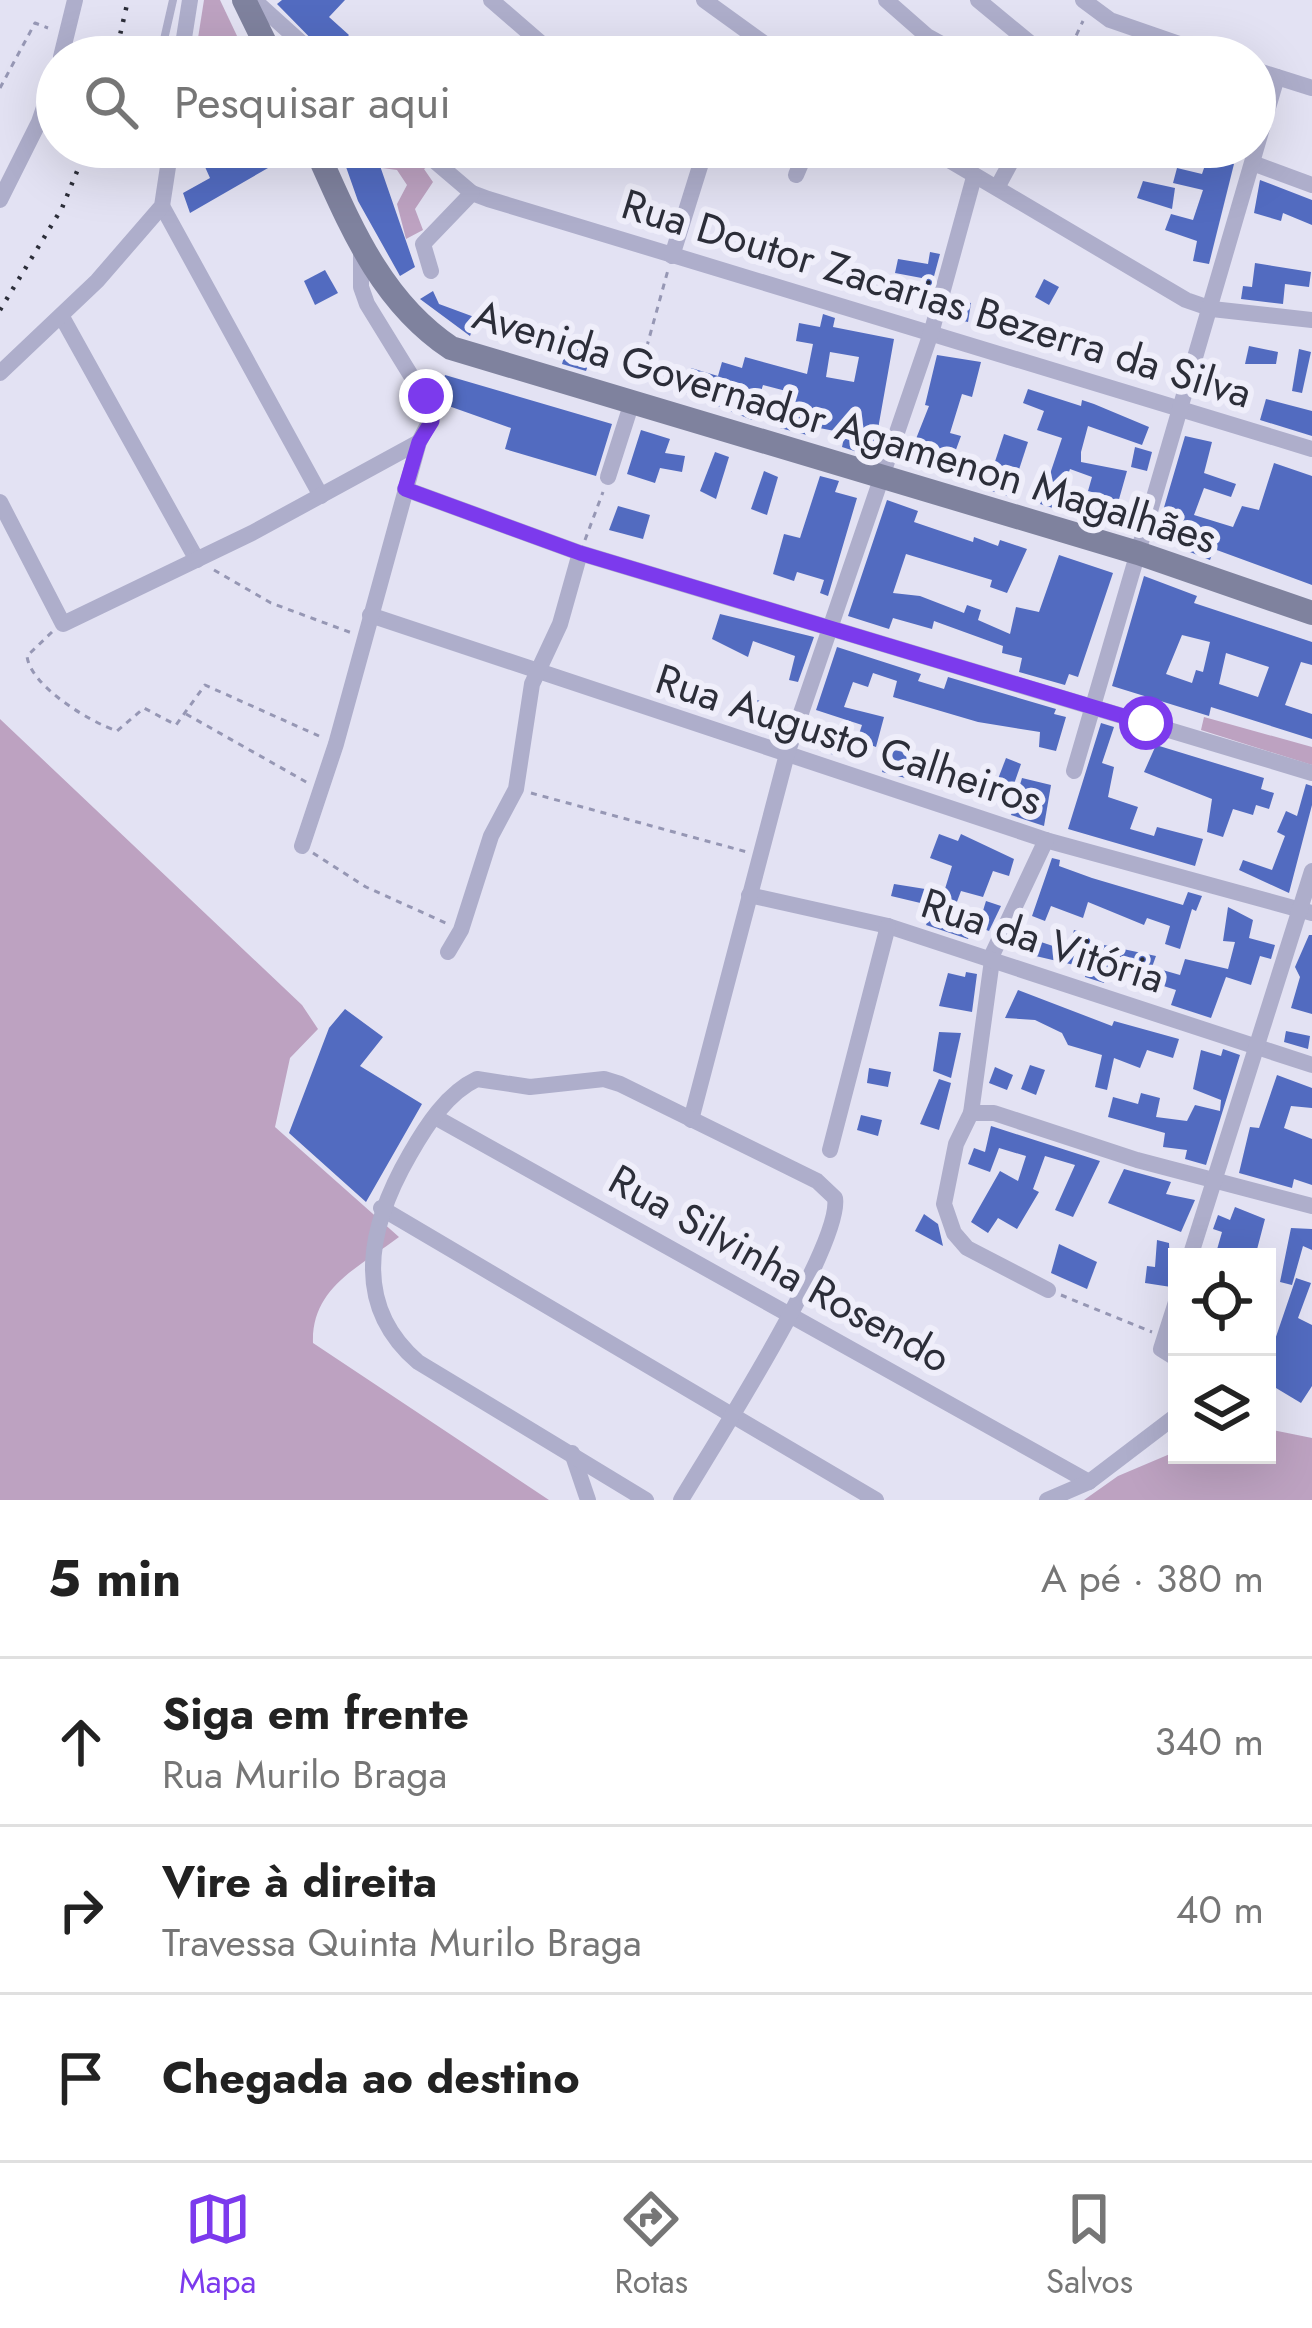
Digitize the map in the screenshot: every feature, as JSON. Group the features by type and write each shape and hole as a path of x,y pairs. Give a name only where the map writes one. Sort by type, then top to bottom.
{"main road":[{"path":"244,0 262,36"},
{"name":"Avenida Governador Agamenon Magalhães","path":"325,168 361,248 410,315 451,347 1138,553 1312,613"}],"street":[{"path":"67,34 75,0"},
{"path":"184,36 190,0"},
{"path":"254,0 294,36"},
{"path":"491,0 533,36"},
{"path":"704,0 727,7 749,36"},
{"path":"886,0 928,36"},
{"path":"978,0 1022,36"},
{"path":"1086,4 1165,36"},
{"path":"1276,81 1277,77 1312,88"},
{"path":"0,200 36,117"},
{"path":"0,373 62,317 162,206 168,168"},
{"name":"Rua Doutor Zacarias Bezerra da Silva","path":"443,168 472,193 932,330 1178,413 1312,449"},
{"path":"671,256 699,168"},
{"path":"796,175 799,168"},
{"path":"960,168 998,186 1155,284 1212,309 1312,320"},
{"path":"998,186 1008,168"},
{"path":"1074,771 1254,168"},
{"path":"1266,168 1312,185"},
{"path":"691,1120 787,754 932,330 974,177"},
{"path":"431,272 423,244 428,233 472,193"},
{"path":"162,206 321,496"},
{"path":"302,845 336,744 419,442 432,421 432,405 367,304 361,287 361,248"},
{"path":"62,317 197,560"},
{"path":"608,477 632,402"},
{"path":"0,502 63,624 197,560 419,442"},
{"path":"405,489 580,553 833,625 1312,773"},
{"path":"448,952 461,930 491,836 516,789 536,674 560,624 580,553"},
{"name":"Rua Augusto Calheiros","path":"370,615 1046,840 1306,911"},
{"path":"1046,840 993,961 971,1113 945,1182 946,1218 982,1260 1048,1290"},
{"path":"1193,1248 1256,1048 1306,911 1312,871"},
{"name":"Rua da Vitória","path":"749,895 888,926 1312,1065"},
{"path":"830,1150 888,926"},
{"path":"646,1500 450,1383 401,1348 388,1330 370,1269 382,1208 435,1117 463,1086 477,1079 551,1087 591,1080 620,1084 817,1181 837,1207 788,1315 681,1500"},
{"path":"971,1113 994,1113 1312,1206"},
{"name":"Rua Silvinha Rosendo","path":"435,1117 1089,1482"},
{"path":"382,1208 876,1500"},
{"path":"1047,1500 1089,1482 1168,1422"},
{"path":"572,1452 588,1500"}],"lane":[{"path":"165,36 173,0"}],"path":[{"path":"1074,36 1086,4"},
{"path":"0,88 34,23 67,34"},
{"path":"632,402 671,256"},
{"path":"580,553 608,477"},
{"path":"197,560 271,603 364,637"},
{"path":"63,624 37,644 27,665 38,681 78,712 117,731 144,707 176,725 205,685 336,744"},
{"path":"184,713 322,790"},
{"path":"516,789 760,855"},
{"path":"302,845 366,887 461,930"},
{"path":"1048,1290 1168,1348"}],"shaded area":[{"path":"204,0 220,0 237,36 198,36"},
{"path":"382,168 425,168 433,182 415,209 423,230 406,239 397,204 407,185 397,170"},
{"path":"1204,717 1312,747 1312,765 1201,730"},
{"path":"0,719 302,1005 318,1029 290,1058 275,1127 399,1237 329,1293 314,1324 313,1343 549,1500 0,1500"},
{"path":"1276,1431 1312,1438 1312,1500 1084,1500 1118,1476 1168,1455 1168,1464 1276,1464"}],"building":[{"path":"282,0 345,0 329,17 349,35 308,36 277,4"},
{"path":"206,168 268,168 190,213 183,193 210,178"},
{"path":"346,168 381,168 415,267 400,276 358,201"},
{"path":"1177,168 1202,174 1204,168 1233,168 1209,264 1193,261 1197,241 1165,230 1171,214 1193,220 1203,190 1173,183"},
{"path":"1260,180 1312,200 1312,225 1283,213 1281,221 1254,213"},
{"path":"1143,181 1175,188 1172,209 1137,198"},
{"path":"930,252 940,254 930,291 924,290 927,279 895,273 898,259 928,264"},
{"path":"1255,263 1311,272 1309,287 1285,284 1283,304 1241,299 1243,286 1252,287"},
{"path":"325,270 338,293 315,305 304,281"},
{"path":"1044,279 1059,287 1049,305 1035,297"},
{"path":"433,291 439,304 477,318 470,336 420,299"},
{"path":"957,300 971,303 968,322 953,319"},
{"path":"823,314 835,318 833,327 894,339 873,457 842,447 845,433 809,426 807,435 780,428 790,392 763,385 752,420 683,392 691,368 718,376 722,362 742,368 745,357 807,374 813,344 796,341 799,323 820,327","holes":["830,352 859,357 854,382 826,377"]},
{"path":"569,340 594,348 586,371 562,364"},
{"path":"1249,346 1278,352 1276,364 1245,364"},
{"path":"1299,349 1311,352 1302,393 1292,391"},
{"path":"937,355 981,362 972,397 962,394 950,433 961,436 954,455 961,458 956,472 908,459 929,406 925,405"},
{"path":"445,375 612,424 596,476 505,449 511,428 443,404 439,397"},
{"path":"1028,389 1081,406 1082,400 1149,427 1142,445 1088,426 1081,452 1081,462 1127,471 1114,517 1133,523 1130,533 1097,524 1107,496 1088,491 1092,477 1070,469 1056,509 1040,504 1062,438 1037,430 1044,411 1023,403"},
{"path":"1266,399 1312,411 1312,436 1260,420"},
{"path":"641,430 670,439 665,453 685,456 682,472 660,468 655,483 627,474"},
{"path":"1004,434 1028,442 1010,497 986,489"},
{"path":"1185,436 1212,442 1204,473 1236,484 1231,497 1204,488 1194,515 1233,527 1242,506 1259,510 1274,463 1312,476 1312,585 1214,549 1210,560 1155,538"},
{"path":"1135,447 1152,452 1147,471 1131,467"},
{"path":"715,452 729,457 716,499 700,491"},
{"path":"764,471 778,477 767,515 751,509"},
{"path":"820,476 839,481 835,492 857,498 828,596 820,593 824,580 797,572 794,581 773,574 784,534 800,538"},
{"path":"887,500 918,511 914,522 973,542 974,537 998,546 1000,540 1027,549 1007,593 990,587 992,580 906,554 893,593 920,596 964,613 967,605 981,610 978,620 1010,634 1016,607 1039,612 1059,555 1113,573 1078,677 1069,674 1065,685 1019,672 1022,658 1002,653 1003,646 934,621 932,629 893,618 889,629 848,616"},
{"path":"618,506 650,515 643,539 609,530"},
{"path":"1144,576 1197,596 1194,603 1312,642 1312,665 1301,662 1285,705 1312,714 1312,739 1211,707 1209,716 1112,686","holes":["1182,635 1210,642 1203,672 1196,670 1192,683 1166,674","1226,653 1269,667 1258,697 1219,684"]},
{"path":"720,614 814,637 798,682 789,680 795,656 753,641 748,657 712,639"},
{"path":"837,647 921,674 918,681 944,689 948,677 1056,709 1054,714 1066,717 1056,751 1039,747 1040,732 978,722 893,697 897,681 873,673 868,687 853,682 844,707 884,717 876,747 857,740 862,725 816,710"},
{"path":"740,694 763,702 757,717 734,709"},
{"path":"1101,723 1114,727 1102,763 1114,767 1108,797 1138,807 1130,829 1154,836 1157,827 1203,839 1195,866 1068,829"},
{"path":"823,739 845,745 842,757 820,751"},
{"path":"1156,745 1264,778 1261,789 1274,793 1269,809 1256,805 1253,815 1233,809 1223,837 1207,832 1212,799 1144,772"},
{"path":"889,749 923,756 917,781 882,772"},
{"path":"1006,758 1021,764 1014,784 998,779"},
{"path":"1022,778 1051,785 1044,826 1011,815"},
{"path":"1306,784 1312,786 1312,805 1289,893 1239,870 1243,860 1272,870 1285,836 1277,832 1286,811 1297,816"},
{"path":"939,834 958,841 961,834 1014,859 1009,876 993,871 983,897 961,891 952,915 974,922 968,939 926,925 933,906 891,896 894,884 944,892 952,866 930,858"},
{"path":"1052,858 1060,860 1059,866 1092,878 1183,905 1188,892 1202,896 1196,911 1192,909 1180,949 1165,944 1170,926 1147,918 1144,925 1088,902 1083,918 1051,906 1045,921 1032,916"},
{"path":"986,901 1001,906 989,931 978,927"},
{"path":"1228,907 1253,920 1249,938 1275,945 1271,959 1260,956 1251,985 1226,977 1211,1018 1171,1005 1176,990 1126,974 1107,973 1104,983 1085,977 1087,968 1027,954 1032,939 1068,951 1074,930 1092,935 1090,942 1156,956 1152,967 1180,975 1185,959 1228,969 1235,942 1223,941"},
{"path":"1309,935 1312,1014 1291,1008 1300,977 1295,967"},
{"path":"966,972 977,974 972,1012 939,1006 948,973 965,977"},
{"path":"1018,990 1112,1026 1114,1021 1179,1039 1173,1058 1147,1050 1140,1068 1114,1058 1107,1090 1095,1087 1102,1055 1068,1045 1062,1033 1035,1020 1005,1018"},
{"path":"345,1009 383,1037 360,1066 422,1104 366,1202 289,1133 329,1028"},
{"path":"1286,1031 1310,1036 1308,1049 1284,1042"},
{"path":"939,1032 961,1033 951,1078 933,1071"},
{"path":"1223,1049 1240,1055 1206,1165 1185,1159 1187,1150 1163,1147 1165,1133 1108,1117 1113,1097 1138,1104 1141,1093 1160,1098 1156,1117 1187,1121 1195,1105 1220,1111 1221,1100 1193,1089 1201,1050 1221,1056"},
{"path":"1030,1065 1045,1070 1036,1095 1021,1089"},
{"path":"995,1067 1013,1075 1007,1090 989,1083"},
{"path":"869,1068 891,1072 888,1087 867,1083"},
{"path":"1277,1075 1312,1088 1312,1108 1291,1106 1284,1128 1312,1139 1312,1185 1294,1179 1292,1188 1239,1173 1250,1127 1259,1128"},
{"path":"939,1079 951,1083 939,1130 920,1124"},
{"path":"861,1115 882,1120 878,1136 857,1130"},
{"path":"991,1126 1100,1161 1073,1217 1055,1210 1075,1165 1045,1156 1033,1189 1039,1192 1017,1229 998,1218 988,1233 971,1222 1000,1171 1018,1181 1026,1156 999,1148 990,1172 968,1164 974,1148 985,1152"},
{"path":"1124,1169 1171,1182 1166,1194 1195,1200 1181,1232 1108,1203"},
{"path":"1235,1207 1265,1219 1257,1248 1217,1248 1222,1232 1213,1229 1218,1215 1230,1220"},
{"path":"924,1214 938,1224 943,1246 915,1231"},
{"path":"1291,1228 1312,1229 1312,1250 1303,1246 1292,1285 1280,1282"},
{"path":"1157,1240 1169,1243 1168,1287 1145,1283 1147,1266 1155,1267"},
{"path":"1059,1244 1097,1262 1087,1289 1051,1273"},
{"path":"1296,1278 1311,1283 1298,1318 1312,1325 1312,1386 1301,1403 1276,1388 1276,1337"}],"railway":[{"path":"120,36 128,0"},
{"path":"0,310 62,208 78,168"}],"route":[{"path":"426,396 434,413 419,442 405,489 580,553 833,625 1146,723"}]}
